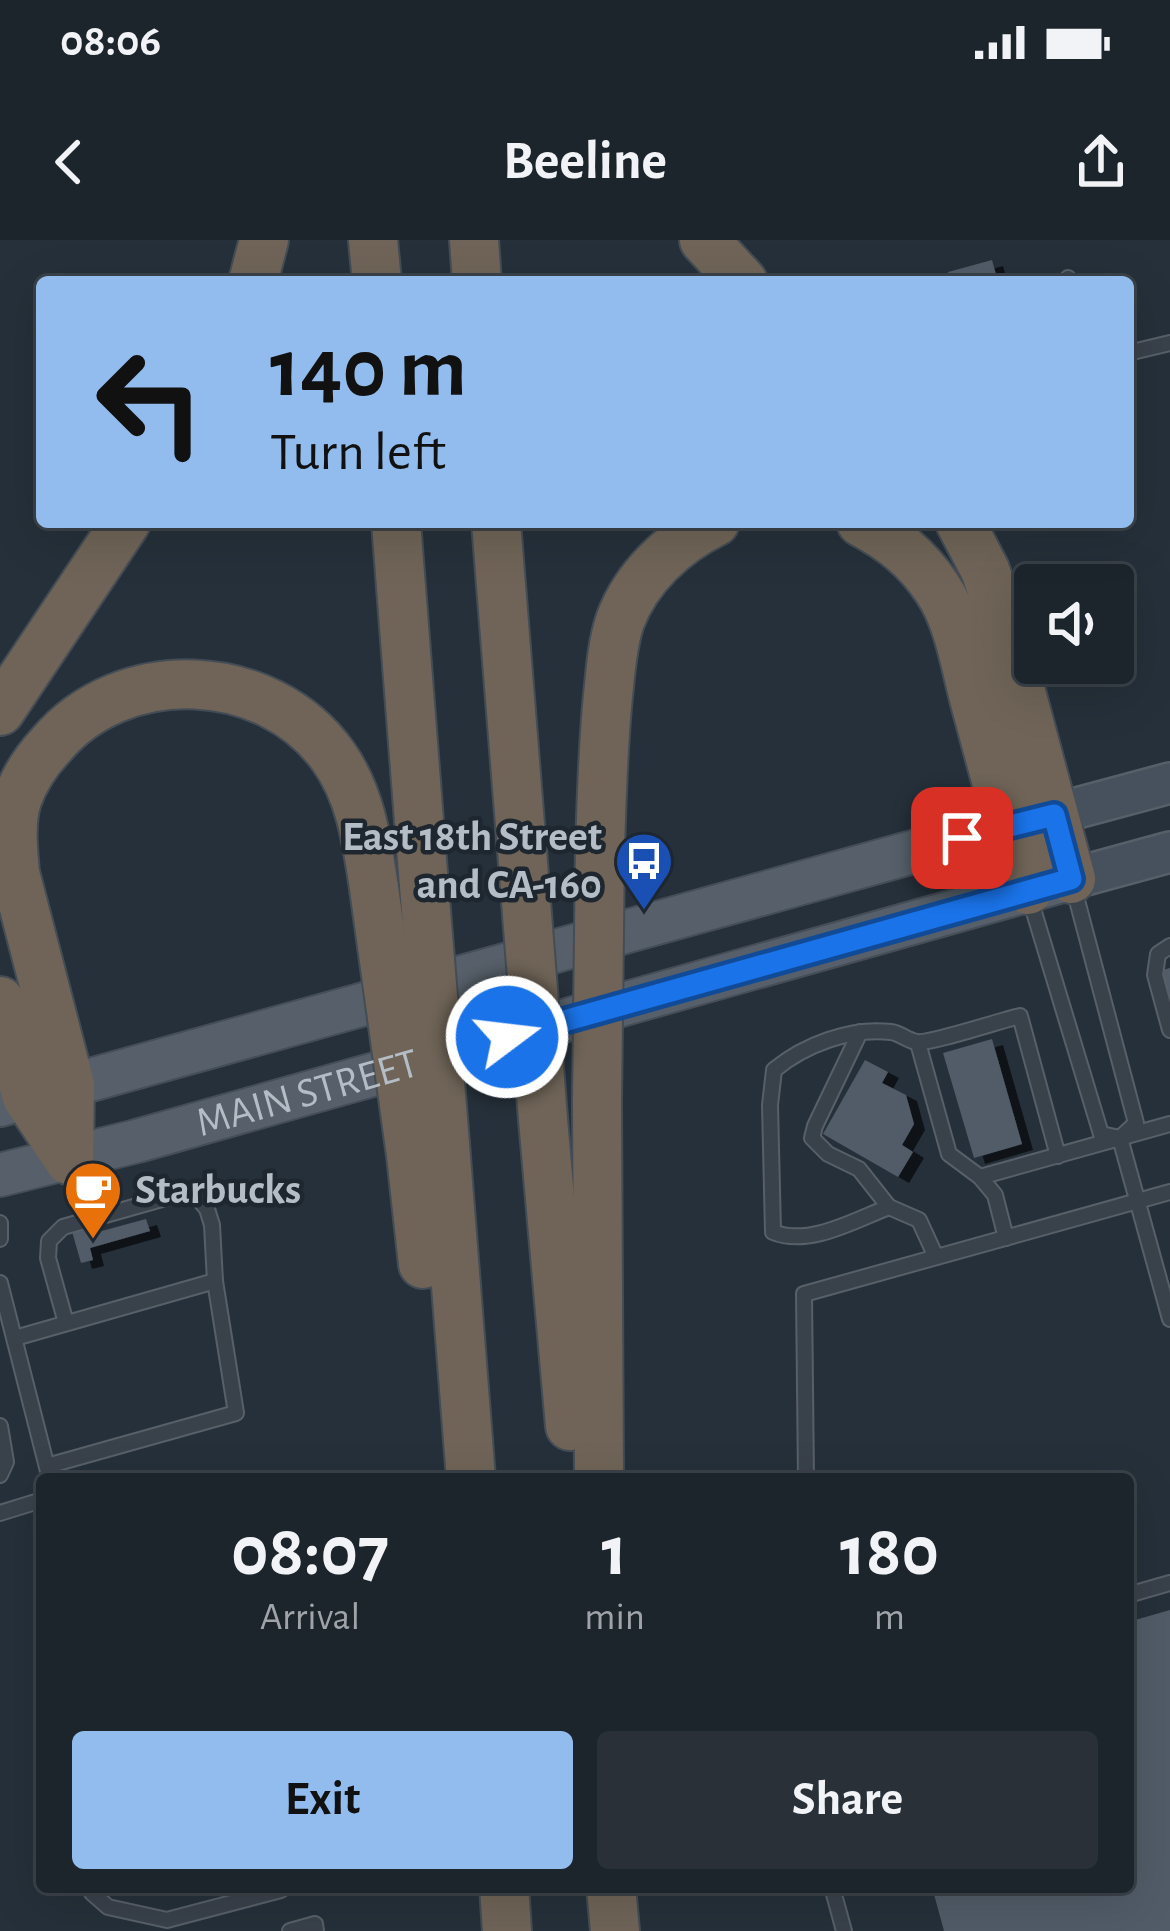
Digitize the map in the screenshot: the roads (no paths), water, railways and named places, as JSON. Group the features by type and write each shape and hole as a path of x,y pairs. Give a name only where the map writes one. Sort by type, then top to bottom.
{"highway":[{"path":"255,276 265,240"},
{"path":"373,240 376,276"},
{"path":"474,240 477,276"},
{"path":"704,240 737,276"},
{"path":"0,712 122,528"},
{"path":"395,528 424,886 428,1150 446,1473"},
{"path":"496,528 574,1473"},
{"path":"599,1473 597,1103 607,705 620,620 640,583 669,550 705,528"},
{"path":"873,528 892,538 940,592 1030,821 1049,884"},
{"path":"963,528 999,610 1030,821"},
{"path":"32,1095 11,838 17,800 35,763 62,731 97,706 132,690 168,684 209,685 245,692 280,708 311,731 334,757 353,791 365,831 428,1150 470,1473"},
{"path":"0,1000 32,1095 69,1160"},
{"path":"504,1893 507,1931"},
{"path":"612,1893 615,1931"},
{"path":"632,1893 635,1931"}],"main road":[{"path":"1030,821 1170,783"},
{"name":"MAIN STREET","path":"32,1095 1030,821"},
{"path":"1049,884 1170,852"},
{"name":"MAIN STREET","path":"0,1175 69,1160 1049,884"}],"lane":[{"path":"1134,352 1170,343"},
{"path":"1049,884 1136,1124 1120,1138"},
{"path":"1049,884 1101,1134 1120,1138"},
{"path":"1170,946 1158,954 1155,975 1170,1030"},
{"path":"889,1207 789,1239 773,1232 770,1105 774,1070 789,1058 860,1032 894,1032 918,1042 1020,1016 1058,1156"},
{"path":"860,1032 812,1138 828,1154 859,1169 889,1207 919,1220 936,1257"},
{"path":"918,1042 949,1154 994,1195 1006,1238"},
{"path":"980,1178 1170,1124"},
{"path":"1120,1138 1170,1318"},
{"path":"0,1175 0,1196"},
{"path":"806,1473 805,1294 1170,1192"},
{"path":"0,1283 48,1473 236,1413 215,1281 212,1226 196,1196 183,1193 63,1227 49,1241 48,1258 66,1324"},
{"path":"0,1223 0,1239"},
{"path":"15,1338 215,1281"},
{"path":"0,1426 5,1462 0,1475"},
{"path":"0,1513 36,1502"},
{"path":"1134,1593 1170,1583"},
{"path":"92,1893 107,1907 166,1921 269,1893"},
{"path":"834,1893 844,1931"},
{"path":"290,1931 315,1924 316,1931"}],"place":[{"name":"East 18th Street and CA-160","path":"644,912"},
{"name":"Starbucks","path":"93,1241"}]}
